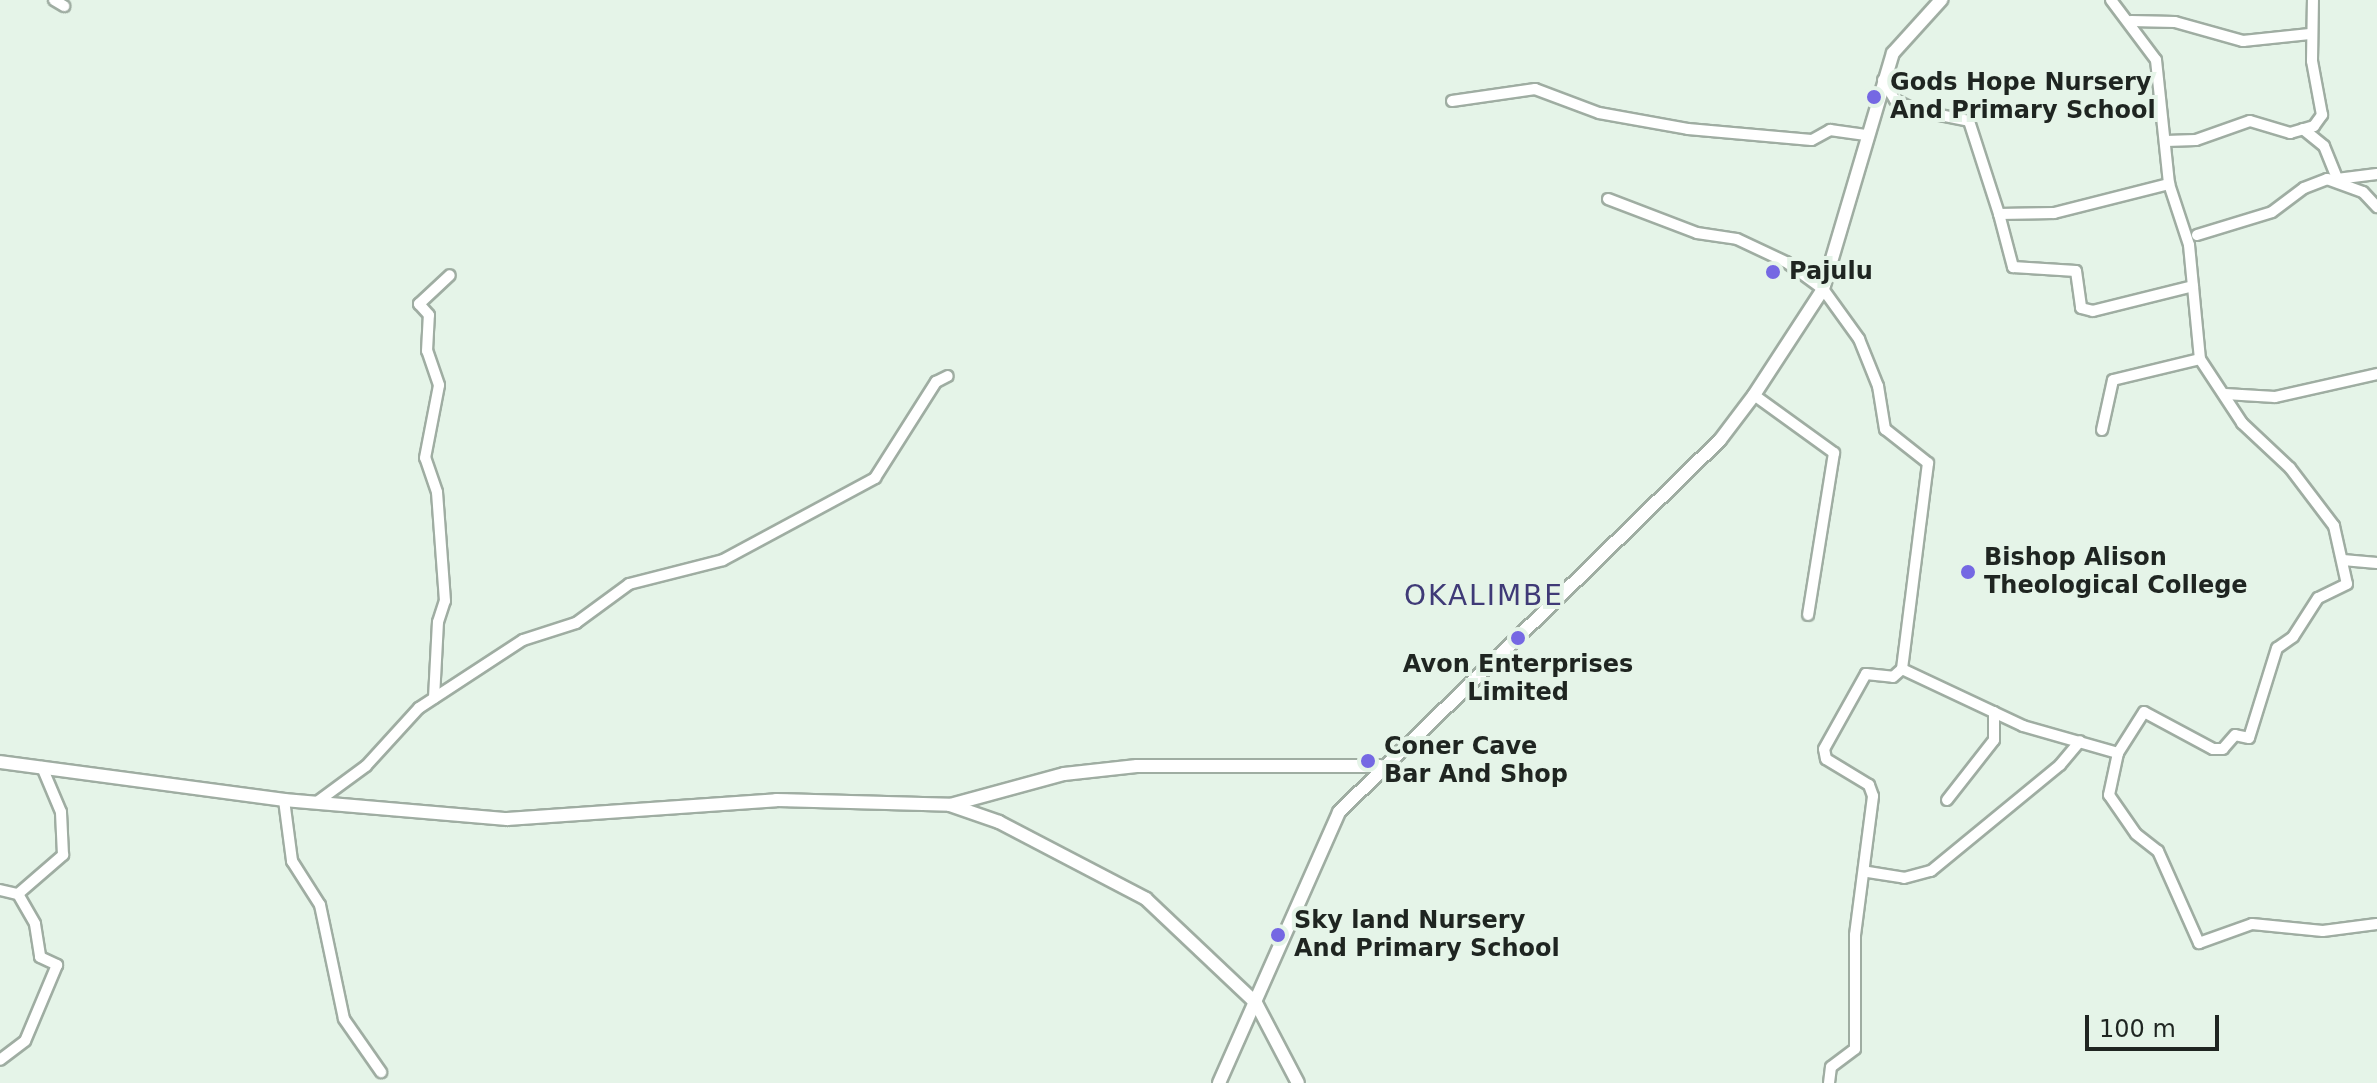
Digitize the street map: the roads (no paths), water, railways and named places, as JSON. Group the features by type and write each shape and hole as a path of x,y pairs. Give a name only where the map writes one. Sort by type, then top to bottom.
{"street":[{"path":"1219,1083 1256,1003 1317,853 1339,812 1380,766 1711,450 1754,395 1823,289 1866,135 1895,48 1941,0"},
{"path":"2111,0 2131,21 2156,60 2169,184 2187,234 2200,359 2242,423 2290,468 2334,526 2347,584 2318,598 2293,637 2277,648 2249,738 2235,735 2223,749 2213,749 2144,712 2118,753 2109,795 2136,834 2158,851 2199,943 2252,924 2323,931 2377,924"},
{"path":"2166,141 2190,141 2250,121 2290,133 2303,129 2322,115 2310,34 2313,0"},
{"path":"2131,21 2175,22 2243,41 2310,34"},
{"path":"1883,80 1895,100 1915,110 1957,114 1973,125 2013,267 2076,271 2081,308 2093,311 2193,286"},
{"path":"1452,101 1535,89 1599,113 1688,129 1812,140 1830,130 1866,135"},
{"path":"2303,129 2324,146 2337,179 2377,207"},
{"path":"2197,235 2272,212 2304,188 2337,179 2377,174"},
{"path":"1999,214 2054,213 2169,184"},
{"path":"1608,199 1697,233 1737,239 1823,289 1859,339 1878,386 1885,429 1928,463 1902,669 1893,677 1866,674 1824,749 1826,759 1872,789 1868,872 1855,935 1855,1049 1831,1067 1829,1083"},
{"path":"434,698 445,588 437,492 425,458 439,385 427,351 429,315 419,304 450,275"},
{"path":"2102,430 2113,380 2200,359"},
{"path":"2225,394 2275,397 2377,374"},
{"path":"317,802 366,766 390,734 434,698 523,640 576,623 629,584 723,560 875,478 936,382 948,376"},
{"path":"1754,395 1834,453 1808,615"},
{"path":"2343,560 2377,563"},
{"path":"1902,669 1994,712 2118,753"},
{"path":"1947,800 1994,740 1994,712"},
{"path":"1868,872 1904,878 1931,871 2060,765 2080,741"},
{"path":"0,762 284,800 507,819 776,800 950,805 1064,774 1137,766 1380,766"},
{"path":"18,894 63,855 61,812 42,767"},
{"path":"284,800 292,861 320,905 344,1019 381,1072"},
{"path":"950,805 999,822 1146,899 1256,1003 1298,1083"},
{"path":"0,890 18,894 35,924 40,957 55,961 57,970 25,1041 0,1060"}],"place":[{"name":"Gods Hope Nursery And Primary School","path":"1874,97"},
{"name":"Pajulu","path":"1773,272"},
{"name":"Bishop Alison Theological College","path":"1968,572"},
{"name":"Avon Enterprises Limited","path":"1518,638"},
{"name":"Coner Cave Bar And Shop","path":"1368,761"},
{"name":"Sky land Nursery And Primary School","path":"1278,935"}],"district":[{"name":"OKALIMBE","path":"1484,596"}]}
